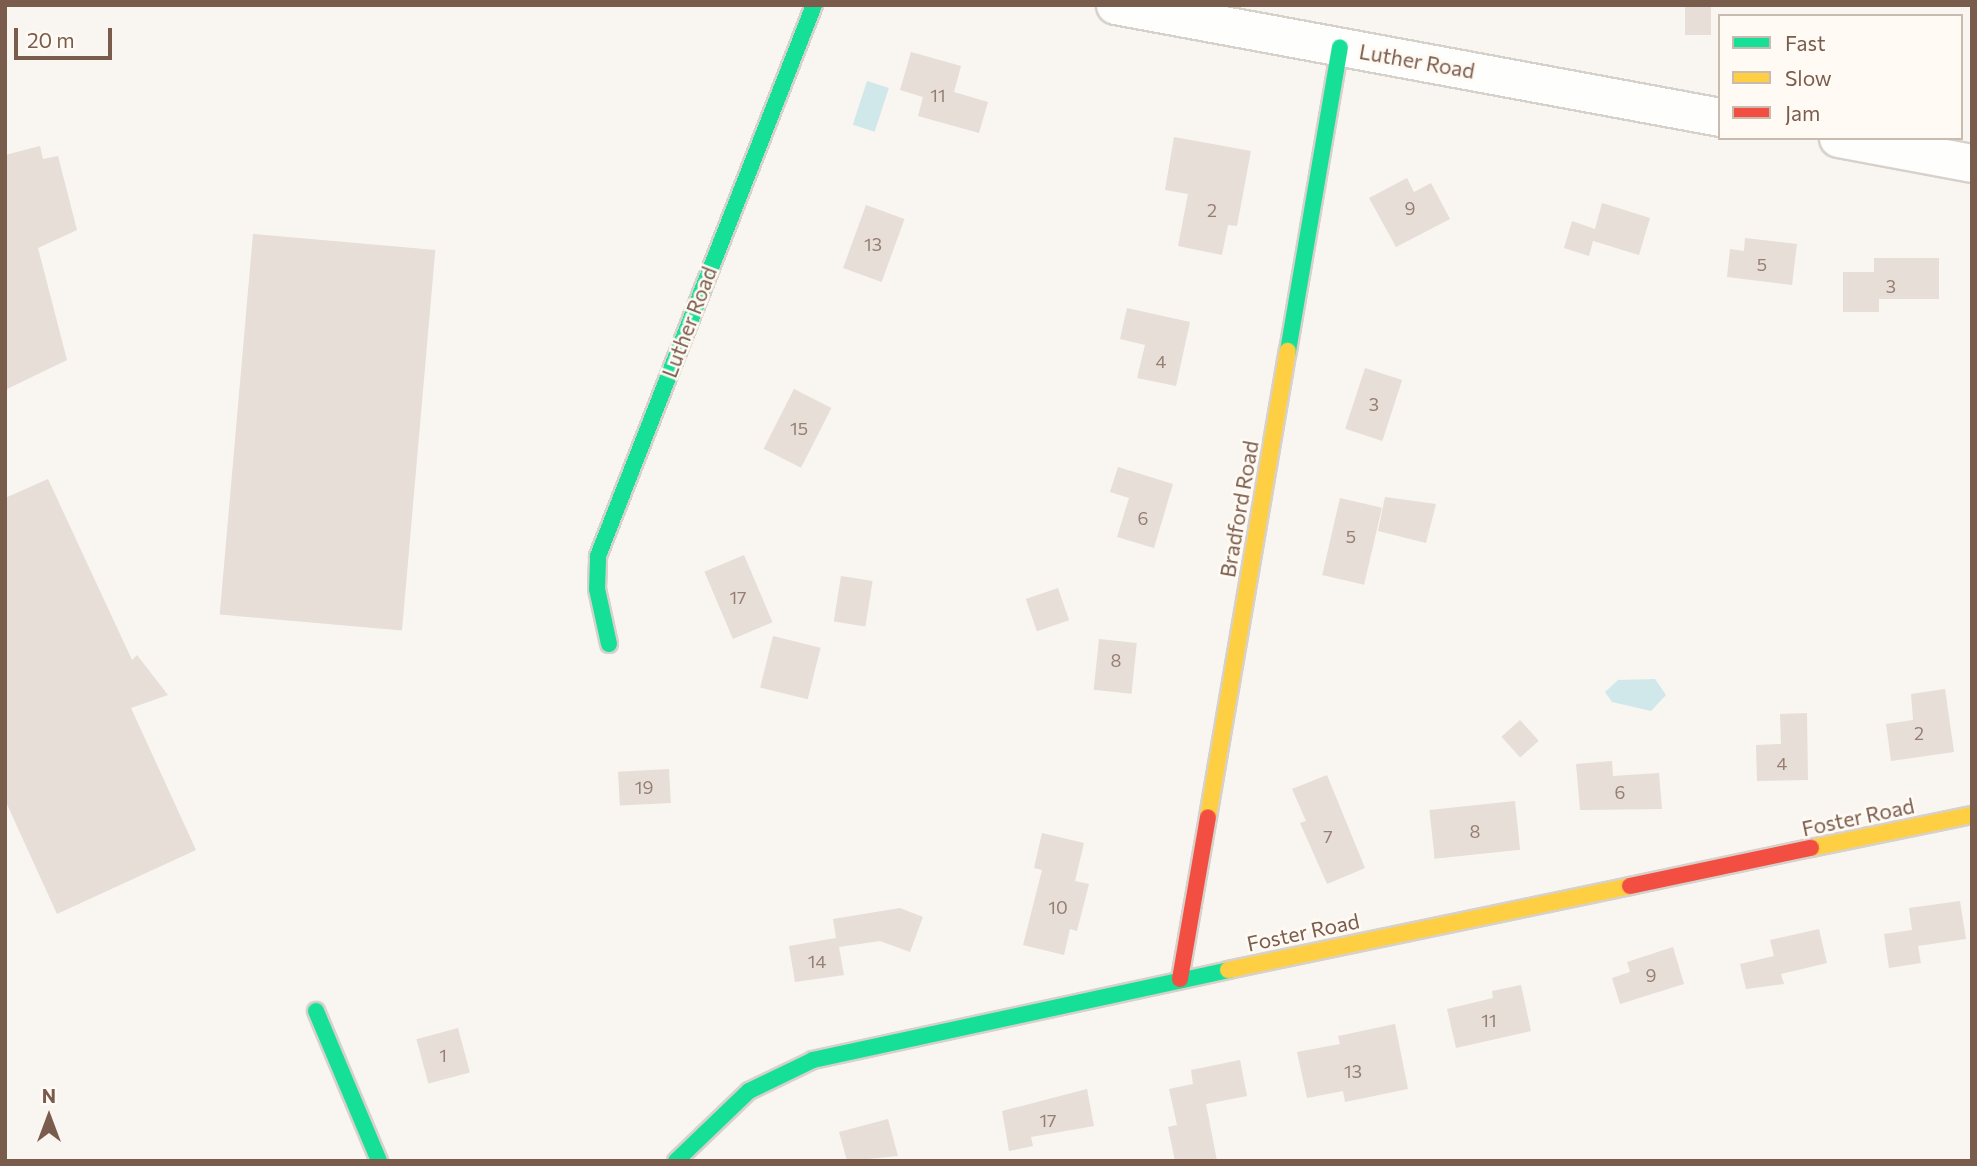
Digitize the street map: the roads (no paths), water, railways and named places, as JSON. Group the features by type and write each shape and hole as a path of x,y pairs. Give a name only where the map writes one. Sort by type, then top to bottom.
{"street":[{"name":"Luther Road","path":"610,644 597,589 598,556 814,5"},
{"name":"Luther Road","path":"1115,5 1718,117"},
{"name":"Bradford Road","path":"1180,979 1340,47"},
{"path":"1849,140 1972,163"},
{"name":"Foster Road","path":"676,1161 749,1091 813,1060 869,1044 1972,815"},
{"path":"316,1011 379,1161"}],"water":[{"path":"867,81 889,88 875,132 853,125"},
{"path":"1655,679 1666,695 1651,711 1612,702 1605,692 1618,680"}]}
